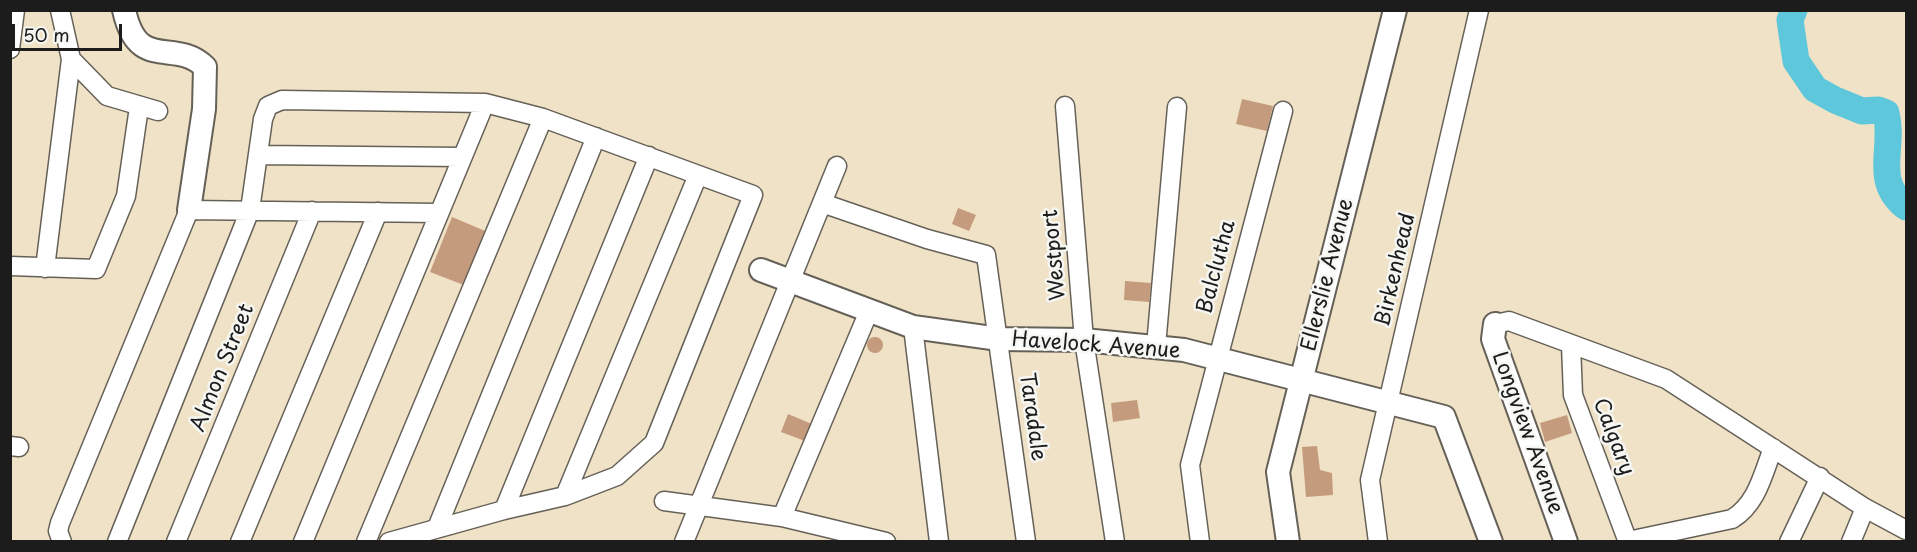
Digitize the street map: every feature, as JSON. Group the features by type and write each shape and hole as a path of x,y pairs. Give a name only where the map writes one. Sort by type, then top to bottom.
{"street":[{"path":"10,49 15,10"},
{"path":"45,268 71,59 60,10"},
{"path":"62,542 58,531 60,524 189,210 204,109 205,67 197,60 152,51 139,45 127,26 124,10"},
{"name":"Ellerslie Avenue","path":"1288,542 1278,472 1395,10"},
{"name":"Birkenhead","path":"1378,542 1370,480 1479,10"},
{"path":"71,59 107,96 158,111"},
{"path":"117,542 250,210 263,119 268,106 282,100 485,103 543,118 753,195 654,443 617,476 565,496 504,510 389,542"},
{"path":"303,542 485,103"},
{"name":"Westport","path":"1065,106 1084,340 1115,542"},
{"path":"10,266 96,269 126,196 139,107"},
{"path":"1156,346 1177,107"},
{"name":"Balclutha","path":"1200,542 1190,465 1282,111"},
{"path":"366,542 543,118"},
{"path":"437,528 596,137"},
{"path":"259,154 462,157"},
{"path":"504,510 649,156"},
{"path":"684,542 837,166"},
{"path":"565,496 698,175"},
{"name":"Taradale","path":"822,203 927,239 986,255 1026,542"},
{"path":"189,210 438,213"},
{"name":"Almon Street","path":"176,542 312,211"},
{"path":"240,542 378,212"},
{"name":"Havelock Avenue","path":"761,270 914,327 999,339 1084,340 1156,346 1444,417 1491,542"},
{"path":"782,517 869,311"},
{"path":"1495,324 1509,321 1666,379 1865,508 1906,530"},
{"name":"Longview Avenue","path":"1495,324 1493,339 1566,542"},
{"path":"914,327 939,542"},
{"name":"Calgary","path":"1570,345 1573,395 1628,541"},
{"path":"1628,541 1732,519 1744,511 1752,501 1773,448"},
{"path":"1789,542 1820,477"},
{"path":"664,501 782,517 886,542"},
{"path":"1851,542 1865,508"}],"building":[{"path":"1242,99 1273,106 1267,131 1236,124"},
{"path":"958,208 976,215 969,231 952,224"},
{"path":"452,217 490,233 469,287 430,272"},
{"path":"1125,281 1151,283 1149,302 1124,300"},
{"path":"872,337 878,337 883,345 881,351 872,353 867,348 867,342"},
{"path":"1137,400 1140,418 1113,422 1111,403"},
{"path":"788,414 812,424 805,441 781,432"},
{"path":"1567,415 1572,433 1545,442 1540,423"},
{"path":"1317,446 1320,470 1332,473 1333,495 1306,497 1302,447"}],"waterway":[{"path":"1794,10 1790,20 1796,61 1815,89 1862,111 1878,110 1886,113 1887,175 1896,197 1906,207"}]}
